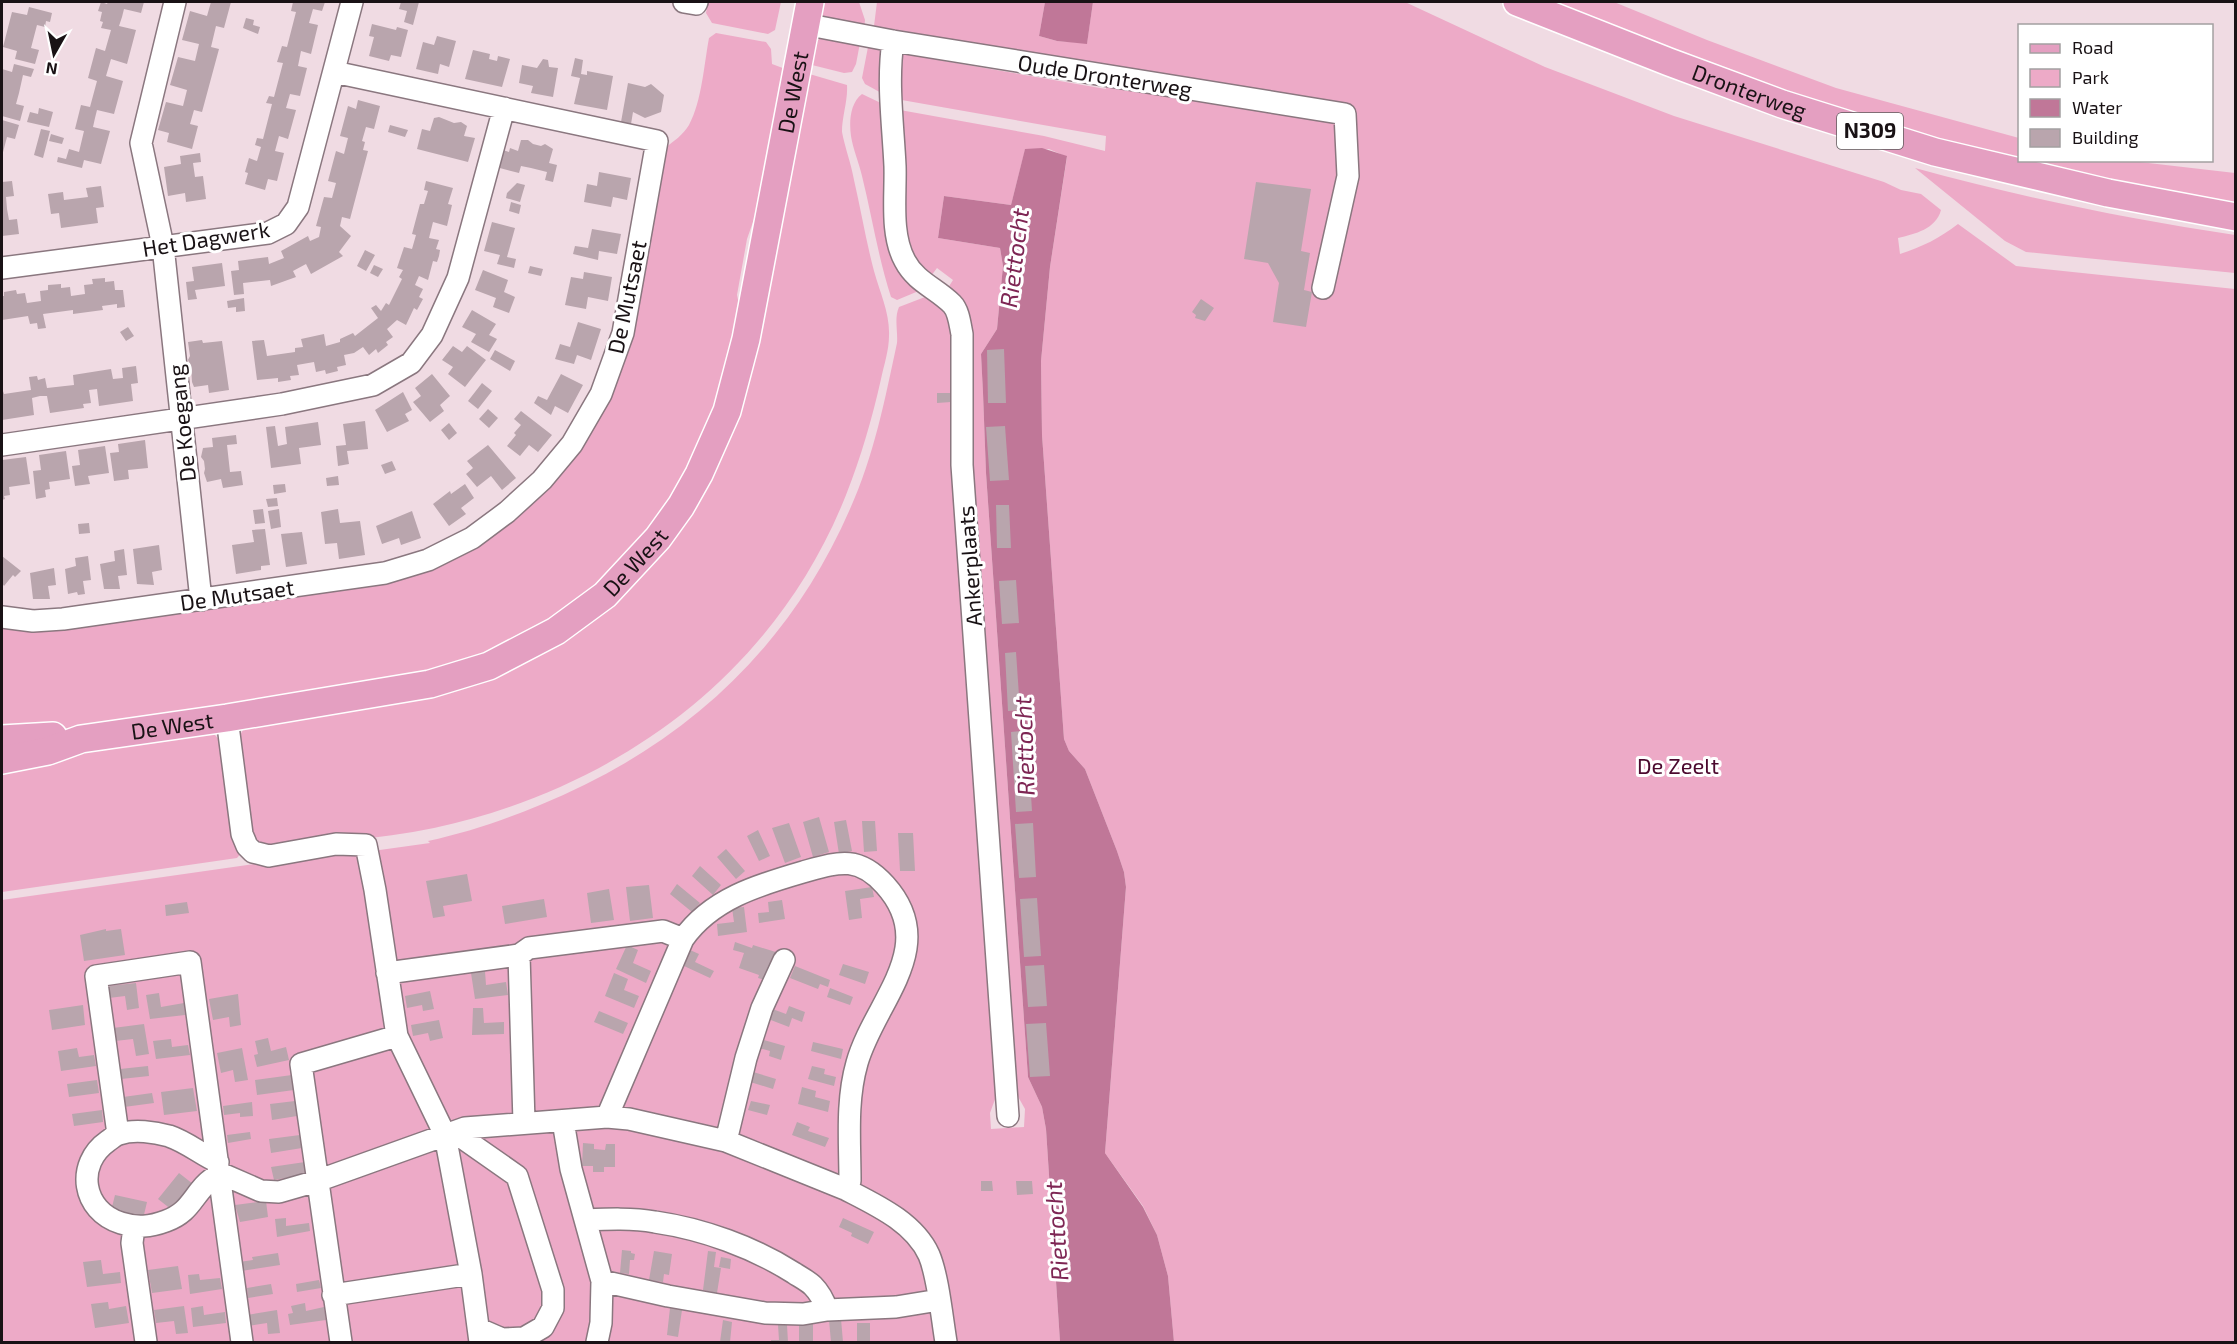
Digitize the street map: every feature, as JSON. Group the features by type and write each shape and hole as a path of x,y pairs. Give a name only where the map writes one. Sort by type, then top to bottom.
{"main road":[{"name":"Dronterweg","path":"1517,2 1782,104 1935,152 2108,193 2235,217"},
{"name":"De West","path":"2,760 48,751 81,739 227,718 430,684 489,666 556,631 604,595 658,538 681,506 699,474 727,411 746,339 807,13"},
{"name":"De West","path":"2,739 47,736 81,739"}],"street":[{"name":"De Koegang","path":"175,2 141,142 163,246 201,600"},
{"name":"Het Dagwerk","path":"2,268 268,233 286,224 298,207 352,2"},
{"path":"684,2 696,4 697,2"},
{"name":"Oude Dronterweg","path":"807,13 893,41 1345,114 1348,176 1323,288"},
{"name":"Ankerplaats","path":"893,41 891,102 900,251 914,275 953,305 962,334 962,465 1008,1116"},
{"name":"De Mutsaet","path":"2,617 33,621 201,600 385,573 428,560 472,538 507,512 542,480 572,444 601,394 623,333 657,141 334,72"},
{"path":"2,445 282,404 374,385 411,363 432,335 458,278 504,108"},
{"path":"227,718 242,834 247,846 253,852 269,856 336,844 366,845 397,1036 449,1133 480,1336 502,1339 524,1338 543,1327 553,1308 553,1290 517,1176 449,1133"},
{"path":"607,1117 683,939 695,922 722,902 752,888 820,867 853,863 873,872 892,893 904,917 907,941 905,958 874,1020 857,1063 850,1099 850,1181 845,1189"},
{"path":"387,974 519,955 529,948 663,931 683,939"},
{"path":"519,955 524,1122"},
{"path":"726,1141 746,1058 762,1008 784,960"},
{"path":"118,1134 96,976 190,962 242,1342"},
{"path":"341,1342 301,1064 397,1036"},
{"path":"219,1168 189,1208 168,1221 149,1226 134,1227 113,1221 100,1212 92,1202 87,1188 87,1171 97,1149 118,1134 138,1131 170,1136 219,1168 261,1191 279,1192 317,1181 465,1128 607,1117 629,1119 726,1141 845,1189 874,1204 906,1225 918,1238 929,1256 946,1342"},
{"path":"563,1121 571,1169 602,1281 601,1323 597,1342"},
{"path":"586,1220 616,1218 654,1221 691,1229 752,1251 782,1265 813,1286 823,1299 827,1310"},
{"path":"134,1227 132,1243 146,1342"},
{"path":"333,1295 471,1274"},
{"path":"602,1281 668,1296 765,1313 803,1314 827,1310 896,1307 939,1300"}],"green space":[{"path":"708,2 781,2 775,30 768,34 712,23 706,13"},
{"path":"820,2 859,2 865,20 864,30 825,22 817,12"},
{"name":"De Zeelt","path":"877,2 1045,2 1039,36 1057,41 1087,43 1093,2 1405,2 1545,67 1674,116 1884,182 1901,190 1921,194 1941,210 1935,222 1930,226 1898,238 1900,254 1931,242 1958,224 2016,266 2235,289 2235,1342 1174,1342 1168,1276 1157,1235 1143,1206 1105,1153 1126,887 1117,851 1085,769 1069,751 1064,739 1042,435 1041,361 1050,267 1067,157 1049,149 1025,150 1011,205 944,196 938,238 1000,248 1003,266 997,329 981,354 986,473 1028,1077 1042,1107 1046,1129 1060,1342 2,1342 2,900 345,851 351,854 430,843 428,841 485,826 540,805 592,781 640,754 684,723 725,688 762,650 795,607 825,560 850,509 866,469 897,343 896,320 899,307 925,297 947,310 953,320 957,479 998,1054 995,1055 998,1091 990,1113 991,1129 1024,1127 1025,1109 1011,1084 969,465 968,326 960,307 946,291 953,280 937,268 928,280 913,263 906,250 903,238 897,112 900,110 1044,136 1105,151 1106,136 896,99 895,68 899,50 919,53 944,61 1106,89 1107,67 874,26"},
{"path":"1543,2 1614,2 1707,40 1836,88 2018,138 2018,162 1987,155 1777,93"},
{"path":"716,33 766,42 771,49 772,64 788,70 768,179 747,239 737,295 742,318 737,342 692,472 612,577 511,646 438,672 102,726 2,733 2,624 446,560 582,443 665,148 689,125 700,94 709,38"},
{"path":"822,37 860,43 852,72 844,73 808,64 812,44"},
{"path":"868,47 878,47 884,54 885,95 865,84 862,78"},
{"path":"806,73 847,85 842,132 871,260 886,311 889,341 870,423 846,495 815,559 778,617 733,668 682,714 626,752 566,784 502,810 413,832 349,840 264,846 253,839 238,739 244,728 496,672 698,498"},
{"path":"862,94 885,105 891,207 921,290 897,300 891,297 886,282 851,136 851,113 855,102"},
{"path":"2020,162 2140,162 2235,173 2235,207"},
{"path":"1915,168 2074,206 2235,235 2235,273 2026,252 2005,241"},
{"path":"205,730 215,735 220,741 243,851 237,858 2,892 2,765"}],"water":[{"path":"1045,2 1093,2 1087,44 1057,41 1039,36"},
{"name":"Riettocht","path":"1042,148 1067,156 1050,267 1041,361 1042,435 1064,739 1069,751 1085,769 1117,851 1126,887 1105,1153 1143,1207 1157,1235 1168,1276 1174,1342 1060,1342 1046,1129 1042,1107 1028,1077 986,473 981,354 997,329 1003,266 1000,248 938,238 944,196 1011,205 1025,149"}],"building":[{"path":"101,2 107,4 108,2 144,2 141,13 124,9 119,26 136,30 127,64 111,59 106,76 123,81 114,114 97,110 93,127 110,131 101,164 84,160 82,168 57,162 58,157 66,159 69,149 79,152 84,131 75,129 81,105 90,107 97,81 88,78 96,48 105,51 111,30 101,28 102,12 98,11"},
{"path":"211,2 231,2 224,28 216,26 211,47 219,49 202,112 194,110 190,124 198,126 192,149 167,142 169,133 158,130 166,102 183,106 187,90 170,85 178,57 195,61 199,44 182,40 190,11 207,16"},
{"path":"293,2 325,2 322,11 313,9 309,23 318,25 311,54 301,51 298,66 307,68 300,96 290,94 286,108 296,110 288,139 279,136 275,151 284,153 277,181 268,179 265,190 245,184 248,173 245,172 249,158 257,161 261,147 255,145 257,138 263,139 272,104 266,103 269,96 274,97 283,63 277,62 282,46 287,47 296,12 291,11"},
{"path":"401,2 419,2 413,25 404,22 407,11 399,9"},
{"path":"29,7 52,13 50,22 46,21 45,27 37,25 31,48 39,50 35,64 15,59 17,51 3,47 12,12 27,15"},
{"path":"246,18 254,20 253,25 260,27 258,34 243,28"},
{"path":"372,24 396,30 397,27 408,30 401,57 391,55 389,61 369,56 374,37 369,36"},
{"path":"437,36 456,41 449,67 440,64 438,74 416,69 423,42 434,45"},
{"path":"473,50 490,54 489,59 497,61 498,56 510,59 502,87 465,79"},
{"path":"575,58 583,60 581,74 587,75 587,71 613,76 607,110 574,104 580,78 571,76"},
{"path":"543,59 548,60 549,67 558,68 553,97 531,93 533,86 519,83 522,65 537,68"},
{"path":"14,64 34,69 31,77 23,75 16,104 24,106 20,121 2,116 2,69 12,72"},
{"path":"628,83 645,87 651,84 664,95 661,112 645,118 633,112 631,124 621,122"},
{"path":"358,100 380,106 374,129 366,127 362,141 365,142 363,150 368,151 350,219 342,217 340,226 351,236 339,252 343,256 311,274 306,264 293,271 296,277 271,286 270,280 243,283 244,294 234,295 231,271 239,270 238,261 268,257 269,264 284,258 281,251 308,236 310,241 319,237 321,227 316,226 324,197 332,198 336,183 328,181 336,151 344,154 348,138 340,136 348,106 356,109"},
{"path":"39,108 53,112 49,127 27,122 30,112 38,114"},
{"path":"439,117 454,123 461,122 467,126 464,136 475,138 468,162 417,149 422,129 430,131 434,118"},
{"path":"2,120 19,125 15,139 7,137 2,156"},
{"path":"390,125 408,130 405,137 388,132"},
{"path":"41,129 50,131 43,158 34,155"},
{"path":"51,134 64,138 62,144 49,141"},
{"path":"521,140 528,140 541,146 545,144 553,149 549,163 557,165 553,182 545,180 547,172 521,166 519,173 496,167 500,149 509,152 510,148 518,151"},
{"path":"200,153 201,162 193,163 195,177 203,176 206,199 186,202 185,193 168,196 164,167 181,164 180,156"},
{"path":"599,172 631,178 627,200 613,197 611,207 584,202 587,184 597,186"},
{"path":"12,181 14,196 6,197 7,209 9,220 17,219 19,234 2,236 2,182"},
{"path":"426,181 453,188 448,204 452,205 447,226 433,222 429,238 439,240 436,249 440,250 439,256 437,262 433,261 428,280 419,276 415,285 423,289 419,297 423,299 417,310 414,308 406,325 397,320 387,329 393,337 386,342 388,345 378,353 376,349 369,355 363,347 354,353 344,355 346,365 337,367 338,371 326,374 325,370 316,372 314,362 297,365 299,375 290,376 291,380 278,382 278,378 257,380 252,341 264,340 267,356 295,352 295,348 303,347 301,339 324,334 326,346 340,342 340,339 353,333 355,336 378,318 371,308 376,305 381,311 386,303 389,305 402,279 399,277 403,270 397,268 404,247 412,249 416,235 412,234 420,204 424,204 428,191 424,190"},
{"path":"1256,182 1311,189 1301,251 1310,253 1304,290 1312,292 1306,327 1273,322 1279,283 1268,263 1244,259"},
{"path":"517,183 525,185 520,202 506,198 507,193"},
{"path":"101,186 104,207 96,208 98,223 61,228 59,213 51,214 48,194 63,192 64,200 88,197 86,188"},
{"path":"511,202 521,205 519,214 509,211"},
{"path":"492,222 515,228 507,257 516,259 514,268 497,264 500,255 484,251"},
{"path":"592,229 621,234 617,254 599,251 598,260 573,254 575,246 588,248"},
{"path":"365,250 375,255 366,271 357,266"},
{"path":"222,263 225,286 195,290 197,299 188,300 186,282 194,281 192,267"},
{"path":"374,265 383,269 378,277 370,273"},
{"path":"530,266 543,269 541,276 528,273"},
{"path":"483,270 508,280 504,292 515,297 509,313 493,307 496,298 475,290"},
{"path":"584,272 612,277 608,301 588,297 586,309 565,305 571,277 583,279"},
{"path":"105,278 105,282 114,281 115,290 123,290 125,307 117,308 117,304 102,306 103,310 73,314 73,310 43,314 46,328 38,329 37,323 30,324 28,316 2,320 4,292 16,290 17,294 25,293 27,303 41,301 40,291 48,290 48,285 61,284 61,288 70,287 71,296 85,294 84,285 93,284 92,279"},
{"path":"244,298 245,311 236,312 236,307 228,308 227,301"},
{"path":"1201,299 1214,308 1205,321 1195,318 1196,315 1192,312"},
{"path":"472,310 496,324 489,335 497,339 489,352 471,342 476,334 462,327"},
{"path":"578,322 601,329 591,360 577,355 574,364 555,359 560,344 570,347"},
{"path":"128,327 134,336 126,341 120,332"},
{"path":"202,340 203,343 222,341 229,390 209,393 208,385 194,387 188,360 190,356 188,342"},
{"path":"453,346 462,352 467,346 486,360 465,387 448,374 453,367 442,360"},
{"path":"1004,349 1006,403 988,403 987,350"},
{"path":"495,350 515,361 510,371 490,359"},
{"path":"136,366 138,383 131,384 133,401 99,406 97,389 89,390 91,403 83,404 84,408 50,413 47,396 40,396 32,398 34,415 2,420 2,388 4,394 31,390 29,377 37,376 38,380 45,378 47,388 74,385 73,375 111,369 113,379 123,378 122,368"},
{"path":"432,374 450,396 440,405 444,411 430,422 413,402 421,396 415,388"},
{"path":"561,374 583,385 568,413 555,406 551,415 534,403 538,396 547,400"},
{"path":"482,383 492,391 478,409 468,401"},
{"path":"403,392 412,410 405,414 409,421 387,432 375,410"},
{"path":"937,393 951,393 951,402 937,403"},
{"path":"488,409 498,418 489,428 479,419"},
{"path":"521,411 552,435 538,452 529,445 520,456 507,446 521,425 514,419"},
{"path":"365,421 368,449 347,451 349,464 338,466 336,446 346,445 343,424"},
{"path":"318,422 321,445 299,448 301,464 271,468 266,427 275,426 278,446 287,444 285,427"},
{"path":"449,423 457,433 449,440 441,430"},
{"path":"1005,426 1009,480 990,481 986,427"},
{"path":"236,435 237,444 227,445 230,472 241,471 243,485 223,488 221,479 207,482 204,461 201,457 203,448 213,447 212,438"},
{"path":"145,440 148,468 128,470 129,479 114,481 110,453 119,452 118,444"},
{"path":"488,445 516,478 502,490 491,476 477,487 466,474 473,468 467,461"},
{"path":"105,446 109,473 88,476 90,484 75,486 72,466 80,465 78,450"},
{"path":"66,451 70,479 49,482 50,489 45,490 46,497 36,499 33,471 41,470 39,455"},
{"path":"26,457 30,484 9,487 10,495 4,496 5,499 2,500 2,460"},
{"path":"392,461 396,470 385,474 381,465"},
{"path":"338,476 339,485 327,486 326,478"},
{"path":"285,484 286,492 274,494 273,485"},
{"path":"465,484 474,498 461,508 466,514 449,526 433,504 450,491 451,494"},
{"path":"277,498 278,506 268,507 266,499"},
{"path":"996,505 1009,505 1011,548 997,548"},
{"path":"263,509 265,523 255,524 253,510"},
{"path":"279,509 281,527 271,529 268,511"},
{"path":"338,509 340,523 360,521 365,555 339,559 337,543 325,544 321,512"},
{"path":"412,511 421,538 401,545 399,538 382,544 376,526"},
{"path":"89,523 90,533 79,534 78,524"},
{"path":"265,529 270,565 261,566 261,570 236,574 232,545 254,542 252,530"},
{"path":"302,532 307,564 286,567 281,534"},
{"path":"159,545 162,570 152,572 154,585 137,584 133,549"},
{"path":"124,549 127,575 118,576 120,589 104,589 100,564 115,561 114,551"},
{"path":"2,556 21,571 15,577 13,575 4,586 2,583"},
{"path":"88,556 91,580 83,581 85,594 78,595 77,592 68,594 65,569 76,566 75,558"},
{"path":"54,568 56,585 48,586 50,599 33,599 30,573"},
{"path":"1016,580 1019,623 1002,624 999,581"},
{"path":"1016,652 1020,710 1008,711 1005,653"},
{"path":"1027,730 1032,811 1016,812 1011,732"},
{"path":"819,817 829,852 813,857 803,822"},
{"path":"846,820 852,851 839,854 834,822"},
{"path":"862,821 875,821 877,851 864,852"},
{"path":"789,823 801,857 785,863 772,828"},
{"path":"1033,823 1036,877 1019,878 1015,824"},
{"path":"758,830 770,856 759,861 747,836"},
{"path":"898,833 913,833 915,871 900,871"},
{"path":"726,849 745,871 736,879 717,857"},
{"path":"700,866 721,885 713,895 692,876"},
{"path":"467,874 472,901 443,906 445,916 433,918 426,881"},
{"path":"677,884 700,903 692,912 670,894"},
{"path":"649,885 653,918 630,921 626,887"},
{"path":"872,887 874,897 860,899 862,918 849,920 845,891"},
{"path":"609,889 614,920 591,923 587,893"},
{"path":"1037,898 1041,956 1024,957 1020,899"},
{"path":"544,899 547,917 505,924 502,906"},
{"path":"782,900 785,919 759,923 758,913 769,912 768,902"},
{"path":"187,902 189,913 166,916 165,905"},
{"path":"744,907 747,932 718,936 717,924 734,922 732,908"},
{"path":"106,929 106,931 121,929 125,955 84,961 80,935"},
{"path":"735,942 779,953 768,981 739,968 744,953 733,950"},
{"path":"627,945 638,950 633,963 651,971 646,983 616,969"},
{"path":"690,950 699,954 695,962 714,971 710,978 684,966"},
{"path":"843,964 869,972 865,984 839,975"},
{"path":"1044,965 1047,1006 1028,1007 1025,966"},
{"path":"795,966 830,980 828,987 820,984 818,989 790,978"},
{"path":"485,971 486,985 506,982 508,995 475,999 471,973"},
{"path":"614,973 628,979 624,990 639,996 634,1008 605,996"},
{"path":"136,983 139,1008 127,1010 125,996 109,998 108,986"},
{"path":"830,988 853,997 850,1005 827,997"},
{"path":"430,991 434,1009 423,1011 422,1005 407,1008 405,996"},
{"path":"159,993 161,1007 184,1003 185,1015 150,1019 146,995"},
{"path":"238,994 241,1025 230,1027 229,1017 213,1020 209,999"},
{"path":"83,1005 85,1025 52,1030 49,1010"},
{"path":"789,1006 805,1012 802,1022 792,1018 789,1027 763,1017 767,1007 786,1014"},
{"path":"473,1008 483,1008 484,1023 504,1022 504,1034 472,1035"},
{"path":"599,1011 628,1023 623,1034 594,1022"},
{"path":"439,1020 443,1038 430,1041 428,1033 413,1036 411,1025"},
{"path":"1046,1023 1050,1076 1030,1077 1026,1024"},
{"path":"144,1024 149,1054 136,1056 133,1039 115,1041 113,1028"},
{"path":"268,1038 271,1051 286,1047 289,1060 257,1067 254,1055 258,1054 255,1041"},
{"path":"757,1038 785,1046 781,1060 769,1056 770,1051 755,1047"},
{"path":"171,1039 172,1047 188,1045 190,1055 156,1059 153,1041"},
{"path":"813,1042 843,1049 841,1059 811,1051"},
{"path":"77,1048 79,1057 94,1055 96,1066 61,1071 58,1051"},
{"path":"242,1048 248,1080 235,1082 233,1070 221,1073 217,1053"},
{"path":"148,1066 149,1076 121,1079 120,1069"},
{"path":"812,1066 825,1069 824,1074 836,1077 834,1086 808,1079"},
{"path":"750,1071 776,1079 773,1089 747,1081"},
{"path":"292,1075 294,1090 257,1095 255,1080"},
{"path":"97,1080 99,1093 69,1097 67,1084"},
{"path":"802,1087 816,1091 815,1097 830,1101 828,1112 798,1104"},
{"path":"193,1088 197,1111 164,1115 161,1092"},
{"path":"152,1093 154,1103 124,1107 123,1097"},
{"path":"295,1101 297,1116 272,1120 270,1104"},
{"path":"751,1101 770,1105 767,1115 748,1110"},
{"path":"252,1102 253,1116 240,1117 240,1113 224,1115 223,1106"},
{"path":"102,1110 103,1122 74,1126 72,1114"},
{"path":"797,1122 810,1127 808,1131 829,1138 825,1147 792,1135"},
{"path":"250,1132 251,1139 228,1143 227,1135"},
{"path":"300,1135 302,1148 271,1153 269,1139"},
{"path":"583,1143 594,1144 594,1149 605,1150 606,1144 615,1144 615,1167 604,1167 604,1172 593,1172 593,1166 582,1166"},
{"path":"305,1162 307,1174 274,1180 271,1167"},
{"path":"179,1173 193,1184 172,1210 158,1199"},
{"path":"981,1181 992,1181 993,1191 981,1191"},
{"path":"1016,1181 1032,1181 1033,1194 1017,1195"},
{"path":"115,1195 147,1202 143,1219 111,1211"},
{"path":"266,1201 268,1217 240,1222 235,1205"},
{"path":"286,1218 286,1226 309,1223 310,1231 277,1237 275,1219"},
{"path":"843,1218 874,1232 868,1244 839,1227"},
{"path":"622,1250 635,1254 634,1260 630,1260 629,1274 620,1273"},
{"path":"654,1251 672,1254 669,1275 664,1274 663,1282 649,1280"},
{"path":"708,1251 716,1252 714,1267 721,1268 717,1293 703,1290"},
{"path":"278,1253 280,1265 241,1271 239,1262 253,1260 252,1257"},
{"path":"721,1257 731,1259 730,1269 719,1267"},
{"path":"101,1260 103,1274 120,1272 121,1283 87,1287 83,1262"},
{"path":"178,1266 182,1289 152,1293 148,1270"},
{"path":"199,1274 200,1280 220,1278 222,1289 190,1294 188,1275"},
{"path":"319,1280 321,1288 297,1292 296,1284"},
{"path":"271,1284 273,1294 248,1298 247,1288"},
{"path":"108,1302 109,1309 126,1306 129,1323 95,1328 91,1304"},
{"path":"305,1303 306,1311 324,1307 326,1320 290,1325 288,1314 293,1313 291,1306"},
{"path":"184,1306 188,1333 176,1334 174,1321 156,1323 154,1310"},
{"path":"203,1306 204,1315 225,1312 226,1323 193,1327 191,1308"},
{"path":"670,1308 682,1310 678,1337 667,1335"},
{"path":"277,1310 280,1333 268,1334 267,1323 248,1326 247,1315"},
{"path":"841,1319 843,1342 831,1342 829,1320"},
{"path":"723,1320 732,1322 730,1342 720,1342"},
{"path":"813,1321 813,1342 799,1342 799,1323"},
{"path":"857,1323 870,1323 870,1342 857,1342"},
{"path":"778,1325 787,1325 788,1342 771,1342 771,1340 779,1340"}]}
